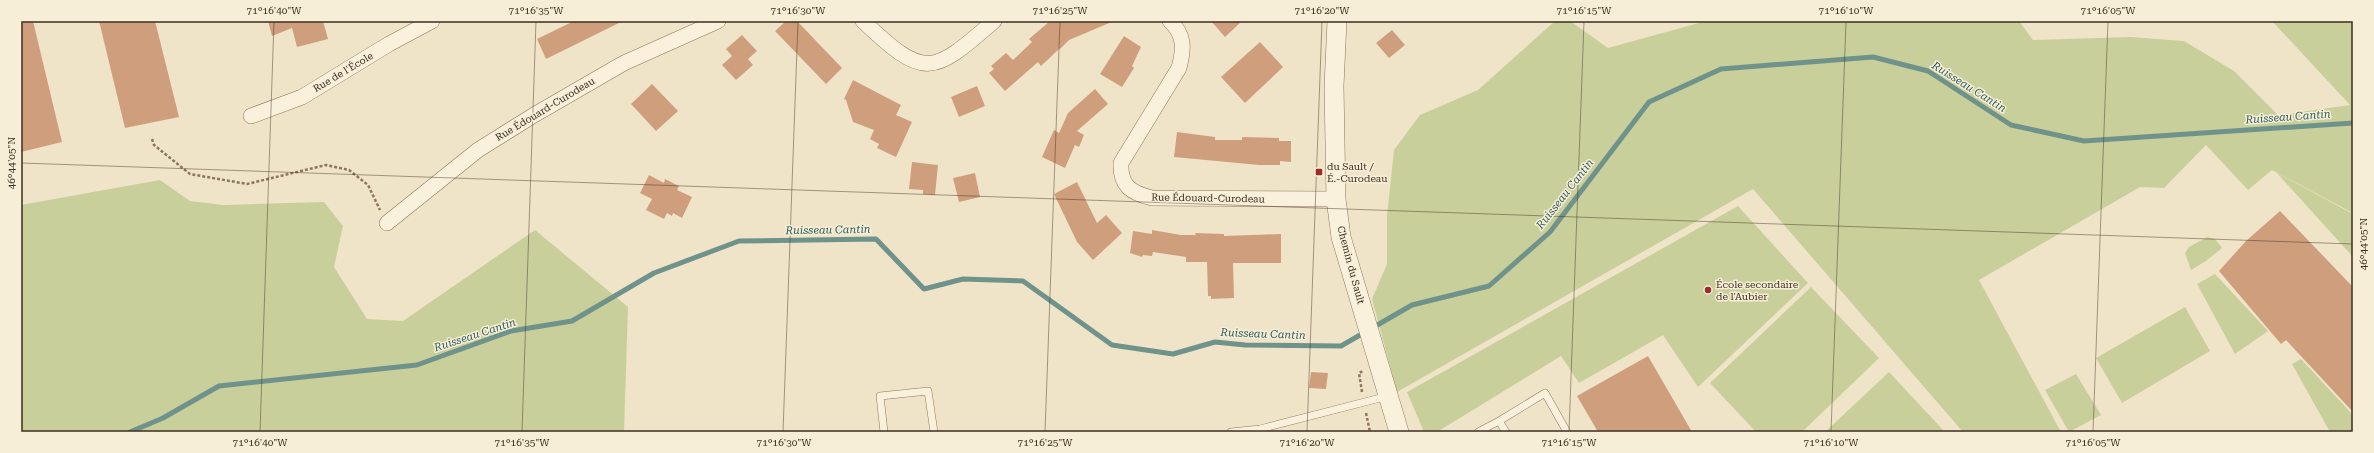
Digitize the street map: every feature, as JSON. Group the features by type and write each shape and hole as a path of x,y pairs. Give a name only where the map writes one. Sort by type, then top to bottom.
{"street":[{"name":"Rue de l'École","path":"251,116 302,97 389,44 432,21"},
{"name":"Rue Édouard-Curodeau","path":"387,223 478,150 534,115 624,62 718,21"},
{"path":"863,21 893,50 908,60 924,64 943,61 956,54 994,21"},
{"name":"Rue Édouard-Curodeau","path":"1170,21 1182,37 1184,54 1180,68 1121,163 1120,175 1128,188 1152,198 1336,199"},
{"name":"Chemin du Sault","path":"1337,21 1334,86 1336,199 1341,237 1399,432"}],"lane":[{"path":"884,432 880,396 928,390 934,432"},
{"path":"1478,432 1545,393 1567,432"},
{"path":"1231,432 1260,429 1388,396"},
{"path":"1499,421 1506,432"}],"path":[{"path":"152,139 154,145 190,174 248,184 326,165 349,170 368,185 387,223"}],"green space":[{"path":"1555,21 1570,21 1608,48 1706,21 2019,21 2033,40 2131,37 2184,41 2234,71 2278,115 2350,105 2272,21 2353,21 2353,213 2272,170 2248,190 2206,145 2164,188 2140,187 1979,280 2061,432 1963,432 1753,189 1397,392 1372,299 1387,264 1387,216 1394,150 1420,115 1478,90"},
{"path":"2277,173 2353,214 2353,257"},
{"path":"160,180 190,201 223,205 324,202 343,226 334,267 367,319 403,321 535,230 628,307 624,432 21,432 21,205"},
{"path":"1738,206 1808,283 1698,387 1663,335 1579,383 1561,356 1437,432 1424,432 1407,392"},
{"path":"2207,237 2215,239 2222,248 2206,261 2191,270 2185,253 2189,247"},
{"path":"2215,274 2268,331 2235,354 2197,284"},
{"path":"1811,287 1879,358 1802,432 1756,432 1710,383"},
{"path":"2185,307 2210,351 2122,403 2096,358"},
{"path":"2301,359 2353,415 2353,432 2330,432 2292,364"},
{"path":"1889,372 1945,432 1825,432"},
{"path":"2076,374 2101,415 2069,432 2045,390"}],"building":[{"path":"21,21 33,21 62,142 21,152"},
{"path":"99,21 155,21 179,117 125,128"},
{"path":"268,21 323,21 328,39 297,47 292,28 272,36"},
{"path":"574,21 623,21 546,59 537,39"},
{"path":"786,21 797,21 842,68 826,84 775,31"},
{"path":"1050,21 1114,21 1069,40 1060,49 1058,48 1059,49 1041,66 1038,62 1005,91 989,73 994,69 991,66 1006,53 1013,60 1032,42 1029,39"},
{"path":"1211,21 1242,21 1225,37"},
{"path":"1392,30 1405,45 1389,58 1376,43"},
{"path":"742,35 757,51 748,59 753,65 736,80 722,65 732,56 726,49"},
{"path":"1124,36 1141,47 1132,66 1134,68 1122,87 1100,74"},
{"path":"1260,42 1283,67 1245,103 1221,77"},
{"path":"853,80 901,105 896,115 912,122 896,157 877,148 879,144 870,139 874,130 853,122 846,100 844,99"},
{"path":"652,84 678,111 656,131 631,104"},
{"path":"977,86 985,106 959,117 951,97"},
{"path":"1095,89 1108,104 1077,131 1084,135 1079,147 1075,145 1065,168 1042,157 1054,130 1059,133 1068,113"},
{"path":"1177,132 1215,137 1215,140 1242,140 1242,137 1279,138 1279,141 1291,141 1291,162 1280,161 1280,165 1259,165 1174,157"},
{"path":"912,162 938,165 935,195 923,194 923,190 909,189"},
{"path":"975,173 980,197 959,202 953,178"},
{"path":"649,175 664,183 665,179 679,186 677,190 692,197 682,218 673,213 672,216 667,213 664,219 646,210 652,199 640,193"},
{"path":"1077,182 1097,223 1106,215 1122,233 1093,260 1077,242 1054,194"},
{"path":"2280,211 2353,287 2353,412 2286,340 2281,344 2219,271 2246,241"},
{"path":"1152,230 1181,235 1196,235 1195,233 1224,234 1224,236 1281,234 1281,263 1233,263 1234,298 1211,299 1211,296 1208,296 1207,262 1186,262 1186,257 1153,252 1152,256 1143,255 1142,257 1130,253 1133,231 1152,234"},
{"path":"1648,356 1692,432 1598,432 1577,396"},
{"path":"1311,372 1328,373 1326,389 1309,388"}],"waterway":[{"name":"Ruisseau Cantin","path":"130,432 163,418 219,386 417,365 511,331 572,321 654,273 739,241 876,239 924,289 963,279 1023,281 1112,345 1173,354 1215,342 1245,345 1341,346 1412,305 1489,286 1550,232 1649,102 1721,69 1873,57 1928,71 2011,125 2084,141 2353,123"}],"place":[{"name":"du Sault / É.-Curodeau","path":"1319,172"},
{"name":"École secondaire de l'Aubier","path":"1708,290"}]}
